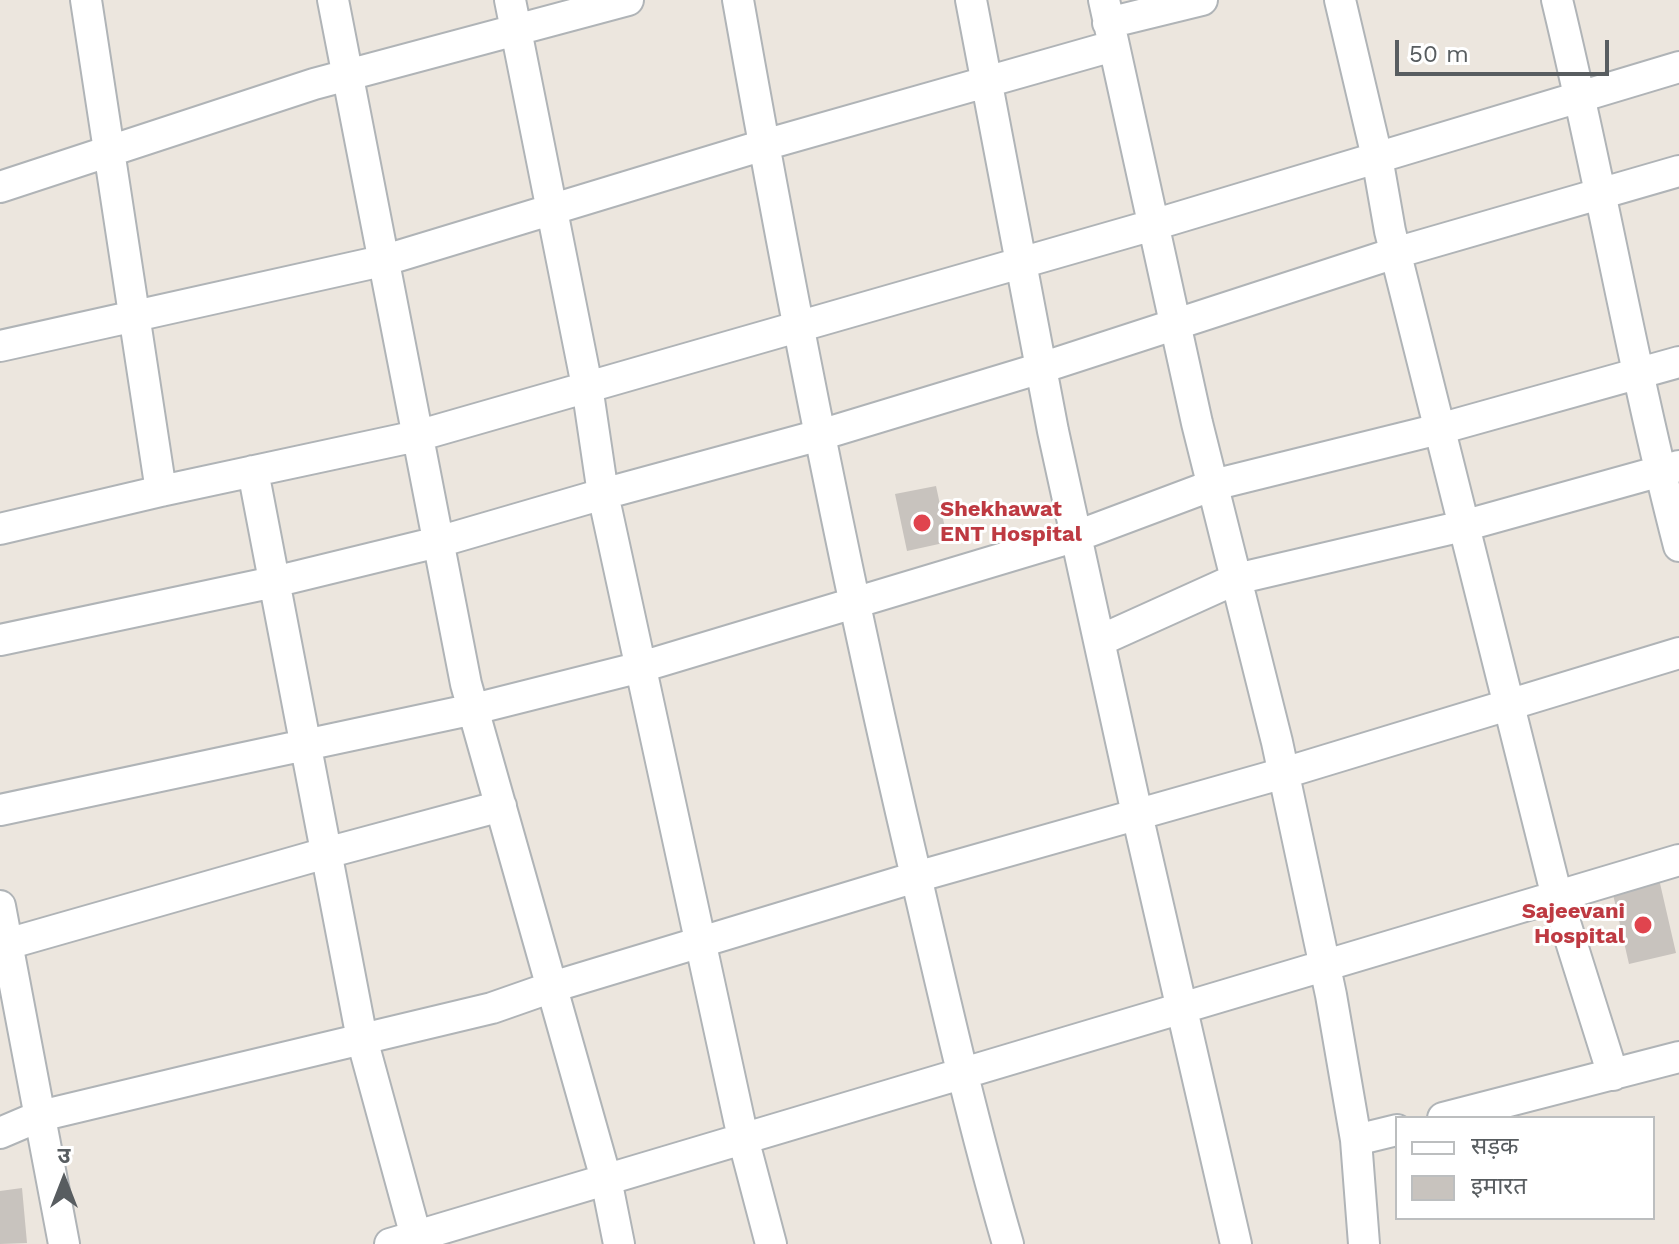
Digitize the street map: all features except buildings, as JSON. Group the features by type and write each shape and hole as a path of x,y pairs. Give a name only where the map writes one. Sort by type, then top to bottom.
{"street":[{"path":"86,0 161,491"},
{"path":"333,0 345,76 466,684 606,1179 619,1244"},
{"path":"510,0 587,386 603,494 743,1138 771,1244"},
{"path":"0,187 345,76 628,0"},
{"path":"738,0 797,326 855,603 962,1073 1008,1244"},
{"path":"971,0 1041,368 1137,814 1236,1244"},
{"path":"0,346 382,261 764,145 987,83 1108,23 1202,0"},
{"path":"1340,0 1377,157 1395,253 1508,705 1557,897 1613,1075"},
{"path":"1557,0 1580,96 1637,375 1669,469 1679,546"},
{"path":"1108,23 1175,325 1284,773 1325,967 1356,1140 1364,1244"},
{"path":"0,529 417,436 1153,225 1679,67"},
{"path":"0,640 274,582 438,542 820,435 1041,368 1395,253 1679,171"},
{"path":"0,810 474,709 641,667 1077,536 1213,485 1439,429 1679,362"},
{"path":"1101,640 1236,579 1463,526 1669,469"},
{"path":"253,471 362,1039 408,1241 606,1179 1679,860"},
{"path":"0,1133 40,1116 492,1008 916,877 1284,773 1679,653"},
{"path":"6,953 326,853 501,806"},
{"path":"0,906 6,953 64,1244"},
{"path":"1451,1116 1679,1057"},
{"path":"1356,1140 1395,1130"}],"place":[{"name":"Shekhawat ENT Hospital","path":"922,523"},
{"name":"Sajeevani Hospital","path":"1643,925"}]}
